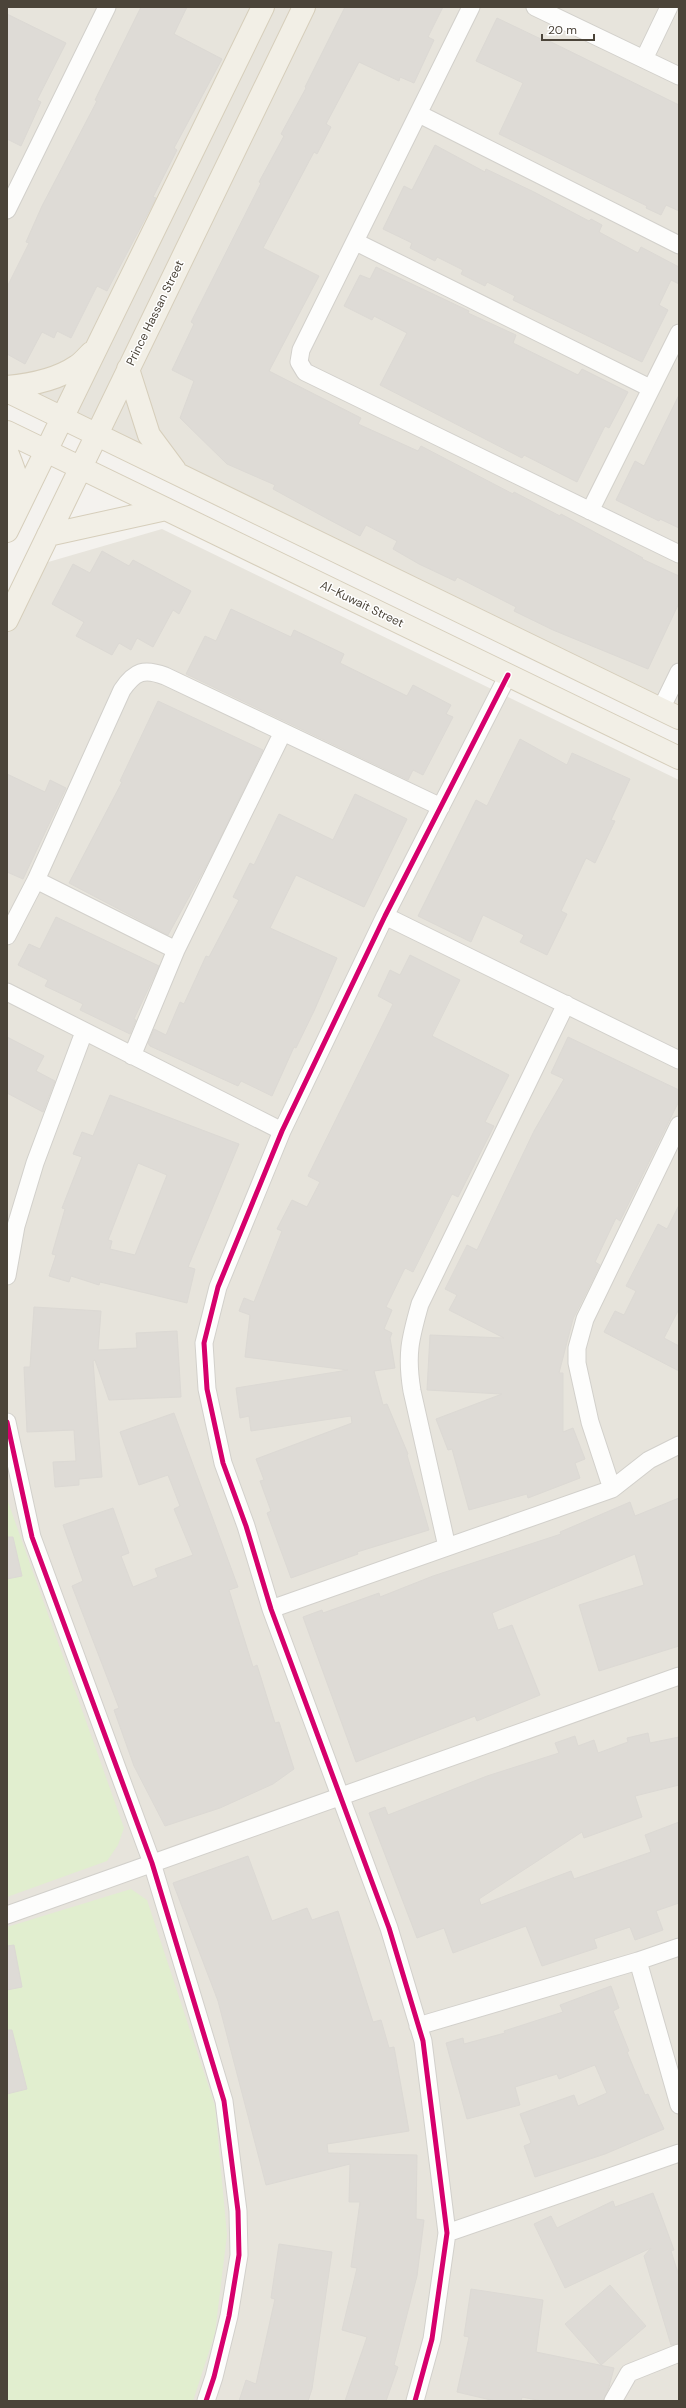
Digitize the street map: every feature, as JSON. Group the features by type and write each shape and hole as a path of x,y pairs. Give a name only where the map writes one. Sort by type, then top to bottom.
{"main road":[{"path":"10,523 263,7"},
{"name":"Prince Hassan Street","path":"7,620 304,7"},
{"path":"7,387 33,383 67,371 78,366 96,348"},
{"path":"128,369 149,435 164,458 180,475"},
{"path":"7,392 670,714"},
{"name":"Al-Kuwait Street","path":"7,432 679,758"},
{"path":"7,452 14,470 19,502 10,523"},
{"path":"48,535 166,509"}],"street":[{"path":"7,210 107,7"},
{"path":"471,7 302,350 299,362 305,372 679,554"},
{"path":"535,7 679,76"},
{"path":"644,59 668,7"},
{"path":"419,114 679,245"},
{"path":"356,242 650,388"},
{"path":"590,511 650,388 679,333"},
{"path":"7,936 36,880 122,690 130,678 135,675 153,671 165,676 441,807"},
{"path":"670,714 679,672"},
{"path":"415,2401 432,2339 447,2233 423,2041 389,1928 271,1609 246,1526 223,1463 207,1389 204,1343 218,1287 282,1131 385,916 508,675"},
{"path":"132,1056 176,950 283,732"},
{"path":"36,880 176,950"},
{"path":"385,916 679,1060"},
{"path":"7,992 282,1131"},
{"path":"447,1547 412,1391 408,1366 409,1342 420,1304 566,1004"},
{"path":"7,1276 16,1226 35,1163 84,1032"},
{"path":"612,1489 590,1422 577,1363 577,1348 585,1319 679,1125"},
{"path":"7,1422 32,1537 152,1863 224,2101 238,2211 238,2255 229,2316 214,2377 206,2401"},
{"path":"271,1609 612,1489 649,1460 679,1445"},
{"path":"7,1915 679,1676"},
{"path":"418,2026 679,1948"},
{"path":"638,1961 679,2105"},
{"path":"447,2233 679,2153"},
{"path":"613,2401 629,2373 679,2353"}],"shaded area":[{"path":"7,7 679,7 679,716 7,389"},
{"path":"162,529 679,780 679,2401 7,2401 7,620 31,567"}],"green space":[{"path":"7,1499 124,1828 118,1845 107,1861 7,1897"},
{"path":"131,1889 147,1900 215,2106 227,2235 215,2333 193,2401 7,2401 7,1927"}],"building":[{"path":"141,7 187,7 174,34 222,59 174,148 177,150 153,197 156,198 107,291 97,286 71,338 57,331 54,338 42,332 25,364 7,354 7,287 29,243 26,242 42,206 97,101 95,100"},
{"path":"345,7 443,7 428,37 434,40 414,83 400,77 399,81 359,62 326,124 331,127 317,154 314,152 263,248 319,276 269,371 361,418 358,424 418,451 421,446 513,494 514,492 560,516 561,514 643,558 642,559 679,576 679,603 648,669 553,630 514,611 516,607 457,577 455,581 419,564 393,549 397,541 366,525 360,536 326,518 273,489 275,485 227,464 180,418 194,381 172,370 194,324 191,322 261,183 259,182 284,136 281,134 306,88 305,87"},
{"path":"7,14 66,43 37,100 41,102 21,146 7,139"},
{"path":"497,18 545,41 545,39 679,105 679,211 666,205 661,215 646,208 647,206 499,134 523,83 476,61"},
{"path":"435,145 485,172 486,169 589,221 591,219 602,225 599,232 638,253 641,247 679,267 679,284 671,280 659,305 668,310 642,362 513,300 515,296 487,282 485,286 461,274 463,270 437,257 435,261 410,248 412,243 383,229 404,186 412,190"},
{"path":"376,267 516,335 513,343 578,375 582,369 628,392 609,428 605,426 577,482 524,455 522,458 380,385 407,333 374,316 372,320 344,306 360,275 370,279"},
{"path":"679,395 679,528 660,519 659,521 616,500 635,461 644,466"},
{"path":"102,551 129,566 133,560 191,591 179,614 173,610 153,647 137,638 131,650 119,643 112,655 76,636 84,622 52,604 73,564 90,573"},
{"path":"231,609 291,637 294,630 344,654 340,663 407,696 413,685 451,705 446,714 453,717 423,775 413,770 408,780 186,674 205,636 216,641"},
{"path":"158,701 263,750 210,859 168,935 69,883 122,782 120,781"},
{"path":"520,739 567,765 572,753 630,779 611,820 615,821 595,863 586,858 561,911 567,914 547,955 520,942 524,935 483,915 471,942 418,916 476,800 487,806"},
{"path":"7,774 45,792 50,780 66,788 23,879 7,872"},
{"path":"355,794 407,819 364,907 296,875 270,928 337,958 314,1011 296,1048 294,1047 272,1096 241,1081 238,1086 150,1046 148,1043 154,1029 166,1035 180,1002 184,1004 206,956 209,957 239,900 233,897 250,863 254,865 279,814 333,840"},
{"path":"56,917 159,966 134,1019 136,1020 130,1034 80,1010 83,1004 45,986 48,980 18,965 29,944 40,949"},
{"path":"410,955 460,980 432,1036 509,1075 485,1122 494,1126 458,1197 452,1194 413,1272 405,1268 386,1307 392,1310 384,1329 392,1333 390,1338 395,1368 374,1371 383,1405 387,1404 408,1454 407,1455 429,1530 357,1552 358,1554 291,1578 267,1513 271,1511 260,1481 264,1480 256,1459 352,1423 351,1416 251,1431 249,1416 240,1418 236,1388 348,1370 245,1357 250,1315 239,1311 244,1298 254,1302 282,1231 277,1229 292,1200 307,1207 320,1182 308,1176 393,1004 378,996 390,970 400,975"},
{"path":"7,1037 44,1056 36,1071 55,1081 43,1112 7,1093"},
{"path":"568,1037 679,1090 679,1101 620,1221 616,1218 595,1262 600,1265 573,1319 559,1373 563,1373 563,1432 573,1428 585,1459 575,1463 580,1478 528,1498 527,1494 469,1510 452,1449 448,1450 436,1419 502,1394 427,1390 430,1335 504,1338 449,1310 457,1295 445,1289 467,1245 477,1250 534,1131 564,1079 551,1073"},
{"path":"110,1095 239,1144 188,1267 195,1269 187,1303 100,1282 99,1285 71,1276 69,1282 49,1276 56,1255 52,1254 65,1209 62,1208 82,1157 73,1154 82,1132 93,1136","holes":["138,1163 167,1175 135,1255 110,1249 112,1241 108,1240"]},
{"path":"679,1205 679,1309 664,1338 679,1346 679,1371 604,1332 615,1311 624,1315 636,1291 626,1286 658,1224 667,1229"},
{"path":"34,1307 101,1311 98,1350 137,1348 136,1333 177,1331 181,1397 109,1400 95,1360 93,1361 102,1477 79,1479 79,1485 55,1487 53,1462 76,1461 74,1430 27,1432 24,1367 30,1367"},
{"path":"174,1413 238,1587 229,1590 253,1667 257,1665 275,1723 279,1722 294,1769 273,1784 220,1808 165,1826 134,1766 114,1710 119,1708 72,1586 83,1581 63,1525 113,1508 129,1553 121,1556 133,1587 158,1577 155,1569 193,1555 174,1509 180,1506 168,1475 139,1485 120,1432"},
{"path":"679,1498 679,1646 599,1671 579,1605 644,1585 635,1554 492,1613 498,1630 512,1625 540,1695 477,1721 475,1716 356,1762 303,1617 322,1610 323,1613 379,1593 380,1597 433,1576 561,1534 560,1532 630,1502 635,1516"},
{"path":"7,1537 13,1537 22,1576 7,1579"},
{"path":"648,1733 650,1743 679,1737 679,1785 635,1796 642,1817 584,1838 582,1832 479,1899 481,1905 571,1871 574,1879 651,1852 645,1835 679,1822 679,1903 656,1911 663,1930 635,1940 630,1927 594,1939 597,1948 542,1966 526,1926 453,1953 444,1928 417,1938 369,1813 385,1807 388,1815 487,1776 559,1753 555,1743 575,1736 578,1746 594,1740 598,1753 628,1742 627,1738"},
{"path":"248,1856 272,1921 307,1908 312,1920 338,1911 373,2022 381,2020 389,2048 394,2047 409,2131 327,2144 328,2153 417,2155 416,2219 424,2220 417,2276 394,2365 398,2367 386,2401 345,2401 367,2337 342,2330 357,2268 351,2267 360,2202 349,2202 350,2164 266,2185 218,2001 173,1883"},
{"path":"14,1945 22,1987 7,1990 7,1946"},
{"path":"611,1986 619,2008 613,2011 629,2051 627,2052 645,2095 648,2094 664,2129 605,2154 535,2177 524,2146 531,2143 520,2114 574,2095 578,2106 607,2093 595,2065 559,2079 557,2074 515,2087 520,2105 467,2119 446,2043 463,2038 464,2044 505,2033 504,2031 563,2012 560,2005"},
{"path":"7,2030 12,2030 27,2089 7,2094"},
{"path":"653,2193 674,2250 671,2251 679,2276 679,2343 671,2345 644,2256 651,2248 565,2288 534,2224 551,2216 557,2228 613,2201 615,2207"},
{"path":"279,2244 332,2252 312,2389 308,2401 239,2401 246,2380 256,2384 275,2299 271,2298"},
{"path":"610,2285 646,2326 601,2365 565,2324"},
{"path":"471,2289 543,2300 536,2352 614,2368 609,2387 603,2401 542,2401 522,2397 521,2401 495,2401 457,2392 469,2337 464,2336"}],"cycle path":[{"path":"415,2401 432,2339 447,2233 423,2041 389,1928 271,1609 246,1526 223,1463 207,1389 204,1343 218,1287 282,1131 385,916 508,675"},
{"path":"7,1422 32,1537 152,1863 224,2101 238,2211 239,2255 229,2316 214,2377 206,2401"}]}
